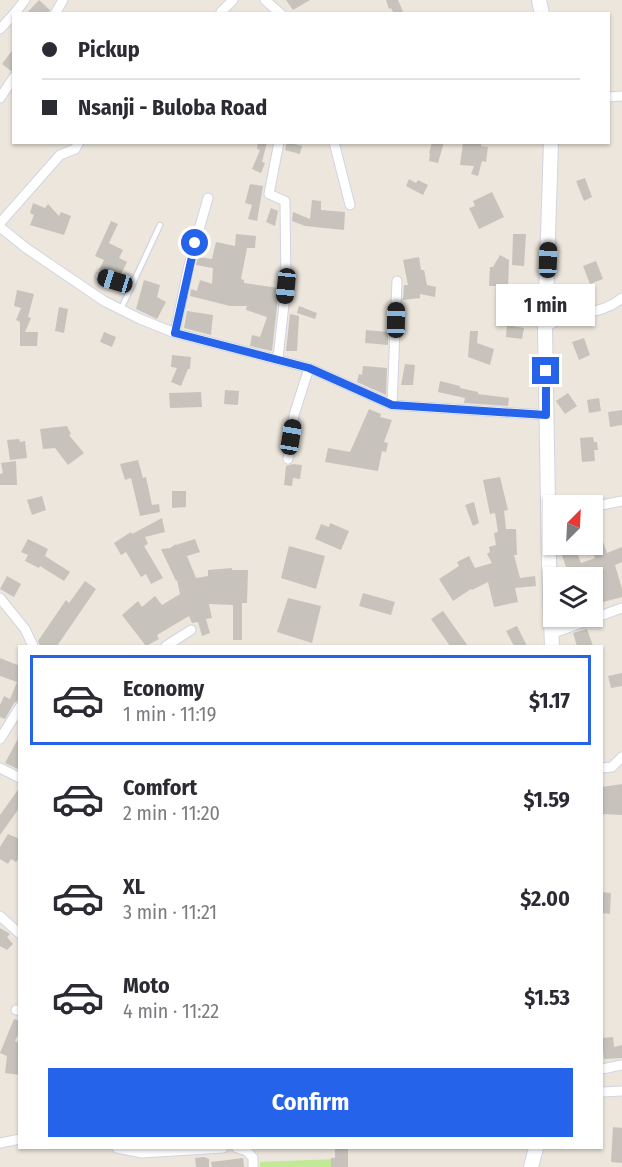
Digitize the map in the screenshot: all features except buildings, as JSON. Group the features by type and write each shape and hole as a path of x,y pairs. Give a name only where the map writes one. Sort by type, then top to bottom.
{"main road":[{"path":"550,495 545,328 551,144"},
{"path":"551,555 552,640"},
{"path":"531,1167 536,1149"}],"street":[{"path":"16,12 25,0"},
{"path":"221,12 233,0"},
{"path":"265,0 279,12"},
{"path":"0,30 12,16"},
{"path":"0,98 12,80"},
{"path":"78,144 75,149 60,154 0,225 88,291 121,309 175,333 278,358 309,368 392,405 546,415"},
{"path":"278,358 286,286 285,201 268,194 279,144"},
{"path":"335,144 350,205"},
{"path":"175,333 189,265 208,198"},
{"path":"392,405 397,281"},
{"path":"545,328 561,318 593,313 612,306 622,298"},
{"path":"288,459 294,416 309,368"},
{"path":"603,505 622,501"},
{"path":"0,598 25,629 33,645"},
{"path":"552,640 622,608"},
{"path":"168,645 191,630"},
{"path":"0,739 18,710"},
{"path":"603,768 612,767 622,757"},
{"path":"0,768 18,777"},
{"path":"0,916 18,932"},
{"path":"603,1069 622,1065"},
{"path":"603,1092 622,1091"},
{"path":"0,1143 18,1139"},
{"path":"122,1149 142,1153 199,1149"},
{"path":"240,1149 247,1151 253,1158 253,1167"}],"lane":[{"path":"121,309 160,225"},
{"path":"98,276 132,286"}],"green space":[{"path":"336,1159 336,1167 260,1167 260,1162"}],"route":[{"path":"195,243 175,333 278,358 309,368 392,405 546,415 546,371"}]}
